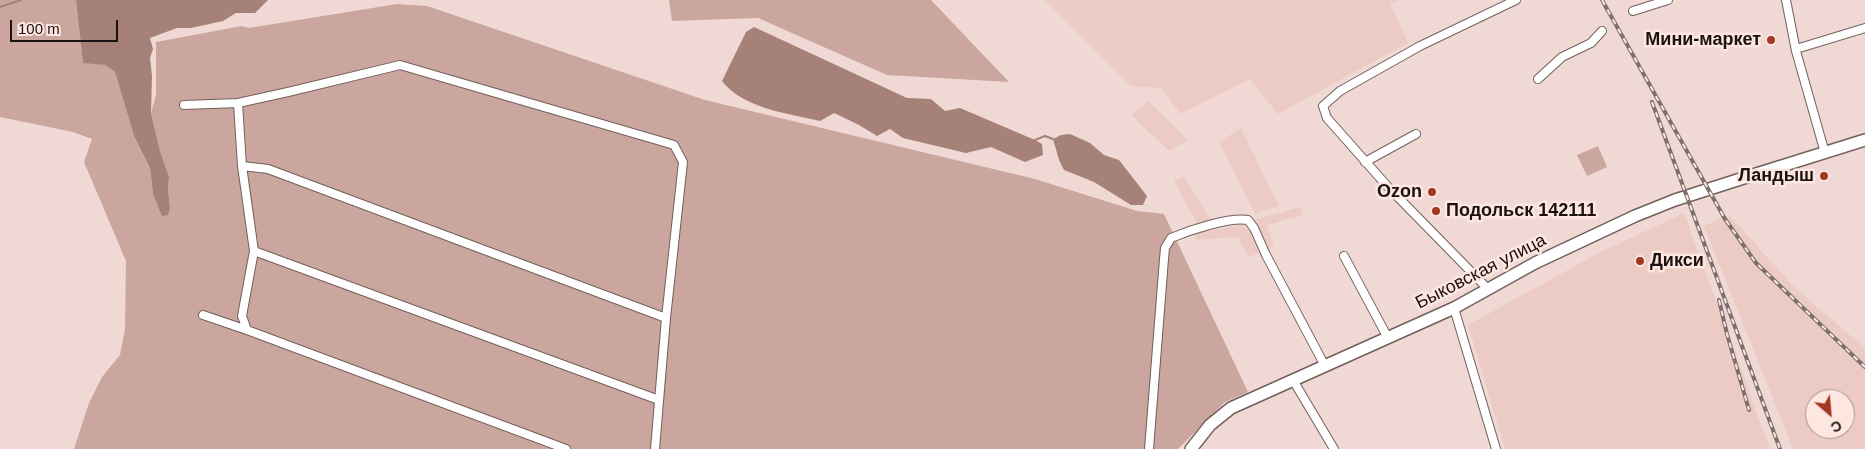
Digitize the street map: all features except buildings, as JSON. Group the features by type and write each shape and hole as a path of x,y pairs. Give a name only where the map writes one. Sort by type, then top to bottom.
{"street":[{"path":"1487,288 1366,162 1327,118 1323,106 1340,91 1420,46 1516,0"},
{"path":"1633,11 1668,0"},
{"path":"1786,0 1796,49 1825,153"},
{"path":"1796,49 1865,28"},
{"path":"1538,79 1562,57 1591,43 1602,32"},
{"path":"184,105 238,103 400,65 674,144 683,162 666,318 655,449"},
{"path":"238,103 242,166 254,251 242,316 247,330"},
{"path":"1366,162 1416,134"},
{"name":"Быковская улица","path":"1191,449 1210,425 1231,408 1454,308 1487,288 1635,216 1687,196 1865,140"},
{"path":"242,166 268,169 666,318"},
{"path":"1149,449 1165,248 1171,238 1236,219 1248,220 1254,228 1266,255 1325,366"},
{"path":"254,251 659,400"},
{"path":"1344,256 1388,338"},
{"path":"1454,308 1496,449"},
{"path":"203,315 566,449"},
{"path":"1293,380 1334,449"}],"shaded area":[{"path":"0,0 76,0 83,62 105,65 115,72 134,136 150,168 153,194 170,208 169,177 160,151 151,113 156,95 156,42 242,26 249,28 397,4 427,6 705,100 1035,179 1137,211 1164,214 1248,392 1225,402 1178,449 74,449 89,403 102,377 120,355 125,329 126,261 84,162 92,139 73,132 0,117"},
{"path":"76,0 268,0 255,13 236,13 223,21 191,28 177,28 150,38 153,49 150,58 152,76 151,113 160,151 169,177 170,208 168,215 162,216 153,194 150,168 134,136 115,72 105,65 83,63"},
{"path":"669,0 931,0 1009,82 887,75 758,18 672,21"},
{"path":"1045,0 1398,0 1390,4 1408,43 1278,114 1250,79 1180,114 1162,88 1131,86"},
{"path":"754,27 907,98 931,99 945,111 960,108 1035,140 1042,144 1043,155 1025,162 991,147 966,153 903,138 890,129 877,136 834,113 820,121 767,109 754,104 742,98 722,81 746,32"},
{"path":"1148,101 1188,140 1169,151 1131,115"},
{"path":"1241,128 1279,206 1255,214 1219,142"},
{"path":"1070,134 1090,143 1104,155 1119,160 1147,196 1143,205 1131,205 1094,182 1064,170 1053,139 1061,135"},
{"path":"1598,146 1607,167 1587,176 1577,155"},
{"path":"1184,176 1212,223 1199,226 1174,181"},
{"path":"1301,207 1303,215 1267,225 1274,246 1265,249 1254,220"},
{"path":"1684,213 1770,449 1505,449 1468,325 1597,254"},
{"path":"1730,216 1795,288 1865,348 1865,449 1793,449 1704,226"},
{"path":"1242,225 1249,230 1259,253 1248,257 1238,237 1197,240 1195,233"}],"waterway":[{"path":"0,7 21,0"},
{"path":"1035,140 1045,136 1053,139"}],"railway":[{"path":"1602,0 1725,219 1756,263 1865,367"},
{"path":"1652,102 1780,449"},
{"path":"1719,300 1749,410"}],"place":[{"name":"Мини-маркет","path":"1771,40"},
{"name":"Ландыш","path":"1824,176"},
{"name":"Ozon","path":"1432,192"},
{"name":"Подольск 142111","path":"1436,211"},
{"name":"Дикси","path":"1640,261"}]}
